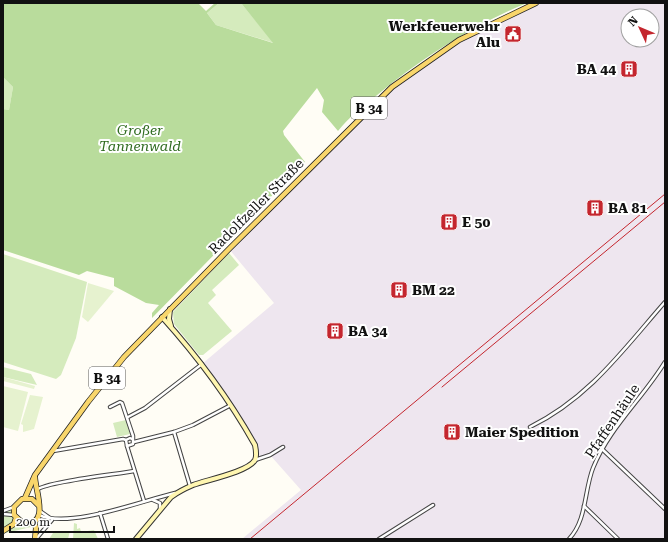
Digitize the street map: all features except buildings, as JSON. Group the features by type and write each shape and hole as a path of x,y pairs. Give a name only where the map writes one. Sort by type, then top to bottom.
{"main road":[{"name":"Radolfzeller Straße","path":"25,498 35,475 110,374 162,317 392,87 458,40 536,3"},
{"path":"35,475 39,510 34,521 36,528 36,539"},
{"path":"25,498 34,500 39,510"},
{"name":"B 34","path":"14,507 18,500 25,498"},
{"path":"3,531 14,524 14,507"},
{"path":"15,516 23,523 34,521"}],"street":[{"path":"530,427 569,405 583,393 600,377 665,302"},
{"path":"171,308 169,319 172,328"},
{"path":"162,317 202,364 231,405 254,445 256,452 255,460"},
{"name":"Pfaffenhäule","path":"569,539 578,528 592,469 602,449 665,362"},
{"path":"128,417 150,405 202,364"},
{"path":"110,407 120,402 122,403 128,417 133,436 132,439 134,442"},
{"path":"127,446 132,446 134,442 174,432 205,420 231,405"},
{"path":"174,432 190,486"},
{"path":"52,451 123,439 126,440 128,438 132,439"},
{"path":"126,440 144,501"},
{"path":"58,443 66,449"},
{"path":"36,539 52,520 100,514 177,492 190,486 241,469 255,460 270,455 283,447"},
{"path":"602,449 665,509"},
{"path":"36,490 39,487 134,471"},
{"path":"136,539 171,497 177,492"},
{"path":"150,499 171,497"},
{"path":"150,499 158,501 160,511"},
{"path":"379,539 433,505"},
{"path":"584,506 618,539"},
{"path":"3,513 14,507"},
{"path":"39,510 52,520"},
{"path":"3,513 15,516"},
{"path":"100,514 108,539"}],"shaded area":[{"path":"536,3 665,3 665,539 242,539 301,490 270,455 255,460 254,445 202,364 274,303 229,249 381,96 459,40"}],"green space":[{"name":"Großer Tannenwald","path":"3,3 198,3 206,11 215,3 219,3 207,13 216,25 273,43 241,3 527,3 486,22 429,56 393,82 361,108 338,131 322,112 324,100 317,88 283,131 284,135 305,162 152,318 152,313 159,305 146,303 114,286 114,278 87,271 79,275 3,250 3,109 9,110 13,87 3,77"},
{"path":"219,3 241,3 274,43 216,25 207,13"},
{"path":"3,77 13,87 9,110 3,109"},
{"path":"229,253 239,265 212,290 216,295 208,303 232,331 203,355 199,355 174,324 173,312"},
{"path":"3,254 87,282 76,338 61,375 56,379 3,362"},
{"path":"88,283 114,291 88,322 82,317"},
{"path":"3,367 31,374 37,385 3,377"},
{"path":"3,377 35,386 34,389 3,381"},
{"path":"3,386 28,392 18,431 3,427"},
{"path":"30,395 43,397 34,429 23,432 23,425 21,424"},
{"path":"126,420 130,434 117,437 113,423"},
{"path":"14,507 16,518 31,523 31,527 6,533 5,530 3,531 3,511"},
{"path":"74,523 77,524 77,529 80,528 81,532 94,530 98,539 73,539"},
{"path":"70,531 68,539 49,539 53,533"}],"railway":[{"path":"250,539 665,194"},
{"path":"442,387 665,202"}],"place":[{"name":"Werkfeuerwehr Alu","path":"513,34"},
{"name":"BA 44","path":"629,69"},
{"name":"BA 81","path":"595,208"},
{"name":"E 50","path":"449,222"},
{"name":"BM 22","path":"399,290"},
{"name":"BA 34","path":"335,331"},
{"name":"Maier Spedition","path":"452,432"}]}
